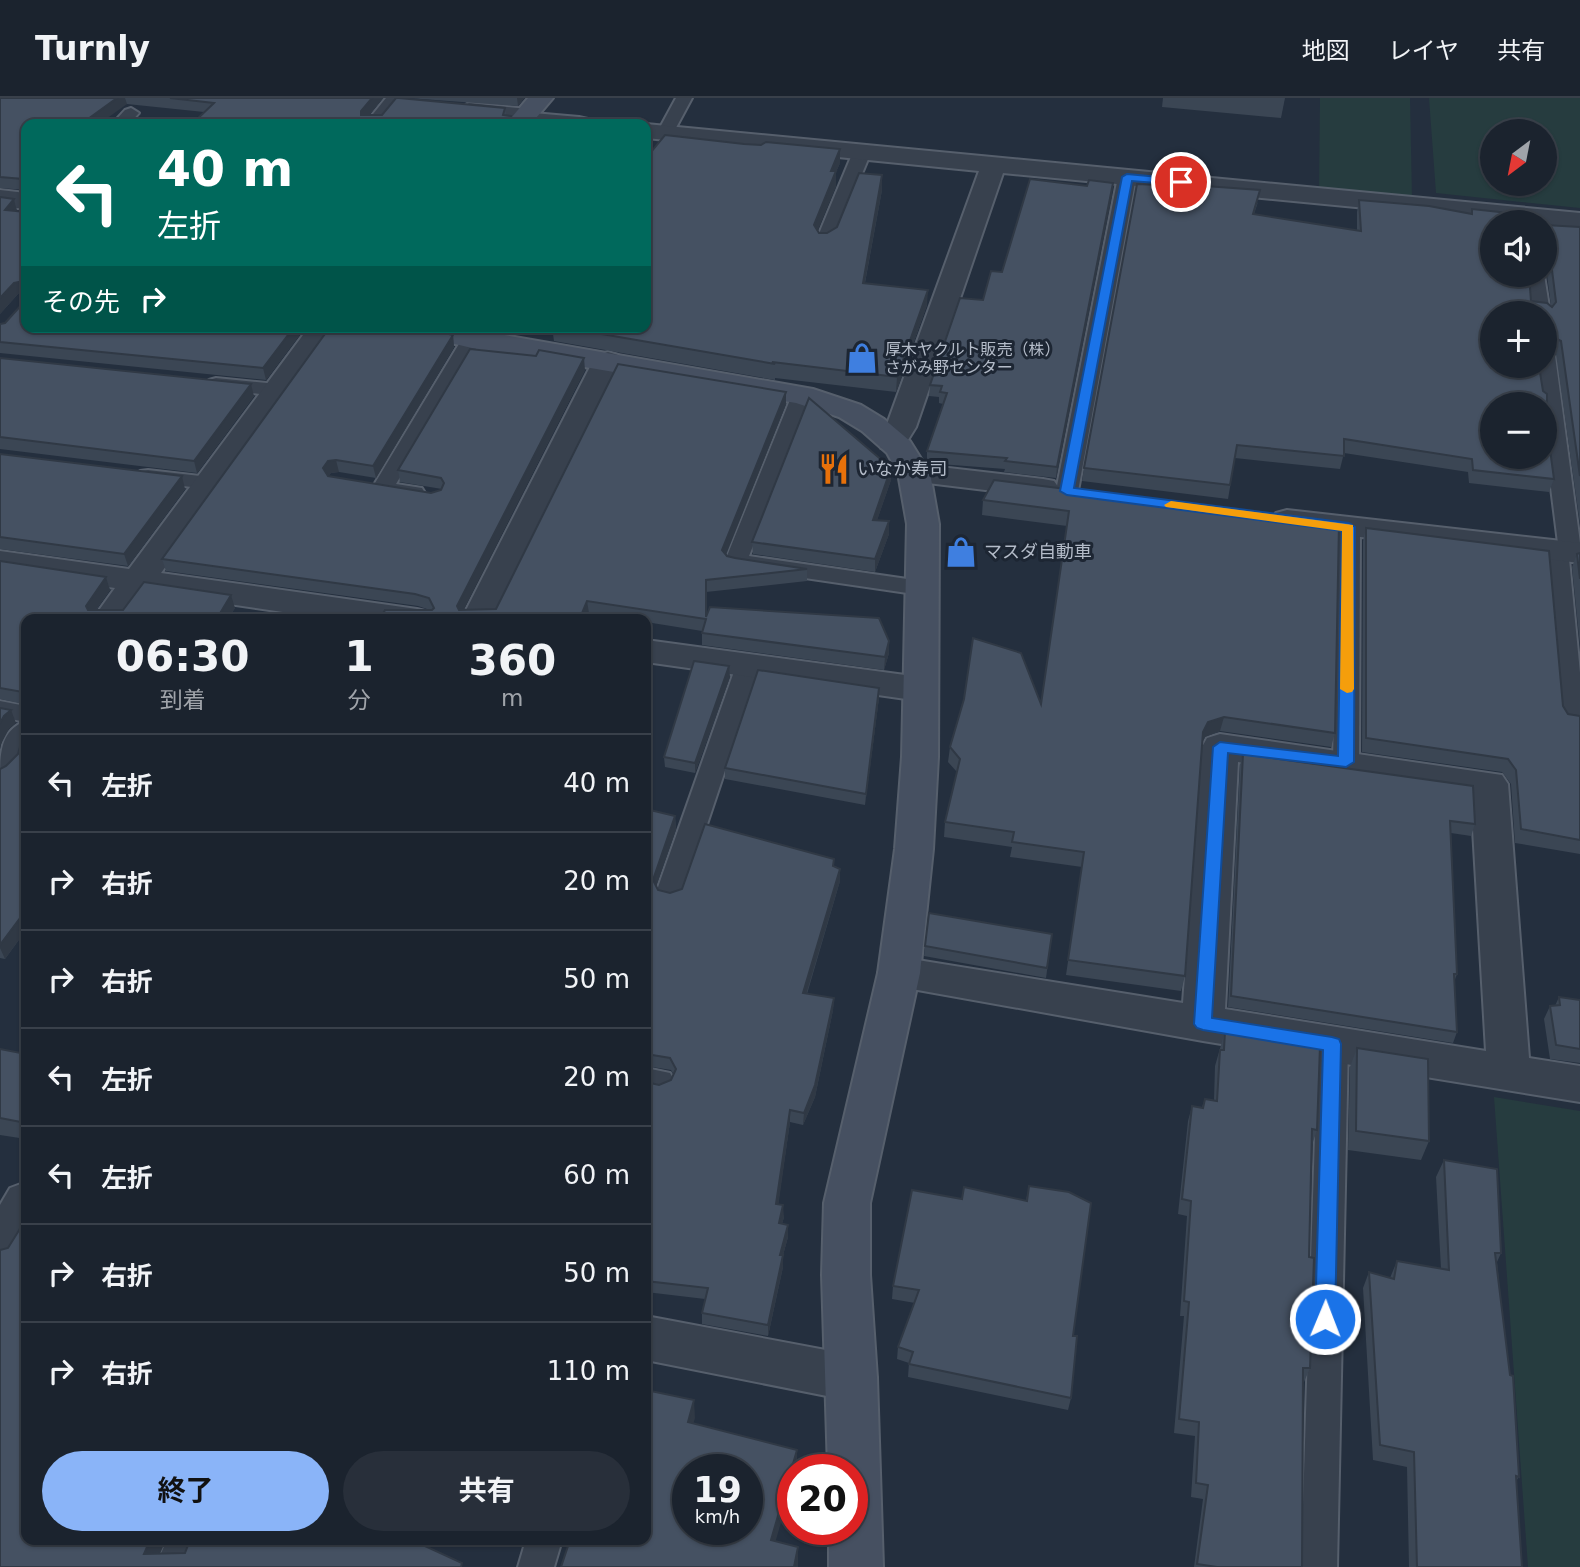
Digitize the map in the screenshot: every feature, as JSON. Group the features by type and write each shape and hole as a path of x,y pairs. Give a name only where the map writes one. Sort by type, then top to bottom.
{"street":[{"path":"527,114 553,119"},
{"path":"655,132 1480,214"},
{"path":"892,441 901,427 994,164"},
{"path":"0,198 21,200"},
{"path":"1557,220 1580,221"},
{"path":"113,614 320,333"},
{"path":"443,333 802,395 850,411 873,425 900,448 914,473 923,524 920,757 915,849 899,973 847,1203 846,1275 852,1378 856,1567"},
{"path":"481,614 608,361"},
{"path":"914,473 1080,493"},
{"path":"1255,515 1569,552"},
{"path":"0,561 357,614"},
{"path":"651,652 920,689"},
{"path":"0,768 21,740"},
{"path":"1203,1024 1220,747 1346,762 1489,784 1508,1073"},
{"path":"899,973 1580,1084"},
{"path":"651,1339 852,1378"}],"lane":[{"path":"655,132 684,98"},
{"path":"378,119 398,100"},
{"path":"457,107 527,114"},
{"path":"825,241 862,152"},
{"path":"1080,493 1127,177"},
{"path":"383,488 472,340"},
{"path":"1548,378 1569,552 1572,719 1580,720"},
{"path":"194,382 277,390"},
{"path":"802,395 736,561 921,588"},
{"path":"131,474 209,483"},
{"path":"360,485 433,496"},
{"path":"1346,762 1349,527"},
{"path":"670,893 748,666"},
{"path":"0,709 21,713"},
{"path":"1319,1567 1332,1044"},
{"path":"173,1567 183,1545"},
{"path":"536,1567 543,1545"}],"green space":[{"path":"1320,98 1410,98 1412,198 1319,189"},
{"path":"1429,98 1580,98 1580,208 1436,193"},
{"path":"1494,1097 1580,1111 1580,1567 1528,1567"}],"building":[{"path":"0,98 117,98 88,119 21,119 21,179 0,177"},
{"path":"170,98 372,98 361,111 361,115 382,115 396,98 399,98 505,108 503,115 511,116 510,119 197,119 214,103"},
{"path":"665,135 744,144 761,145 766,142 840,149 831,171 836,171 814,225 819,233 827,233 837,227 859,173 882,175 863,283 928,290 897,377 772,362 775,364 596,333 651,333 651,152"},
{"path":"1030,179 1087,186 1089,180 1113,183 1057,467 1005,461 1007,458 927,451 947,393 940,392 942,386 930,385 960,298 983,300 991,271 1002,272"},
{"path":"1137,184 1260,190 1253,214 1361,231 1359,200 1429,206 1472,214 1472,209 1481,210 1480,287 1530,287 1531,301 1480,301 1480,378 1541,378 1544,392 1480,392 1480,469 1553,469 1554,479 1473,470 1472,459 1344,439 1344,456 1237,445 1230,485 1084,468"},
{"path":"0,197 14,199 5,210 21,212 21,282 14,283 0,298"},
{"path":"1557,226 1580,227 1580,476 1561,341 1557,339 1554,287 1557,287"},
{"path":"21,305 21,333 289,333 263,368 0,342 0,324 5,323"},
{"path":"326,333 445,333 453,335 373,466 328,461 323,468 328,476 431,493 441,490 444,483 441,478 398,470 470,349 536,356 539,350 584,358 457,606 459,610 496,609 618,364 786,392 722,550 727,556 735,558 807,569 706,580 706,617 710,607 879,618 889,641 885,657 702,633 706,619 587,601 582,614 383,614 385,610 434,608 429,598 415,594 162,559"},
{"path":"0,358 251,384 194,461 0,437"},
{"path":"809,398 891,468 873,520 889,521 875,559 752,542"},
{"path":"0,454 182,476 124,554 0,537"},
{"path":"994,480 1339,523 1335,733 1224,717 1208,722 1203,732 1185,976 1068,960 1084,852 1012,842 1014,832 945,822 960,759 950,747 964,699 973,638 1021,653 1041,704 1069,511 983,500"},
{"path":"1366,528 1549,551 1563,706 1568,714 1580,716 1580,840 1521,829 1516,770 1508,759 1366,738"},
{"path":"1580,553 1580,579 1577,554"},
{"path":"0,561 106,577 86,606 88,610 123,610 144,582 231,595 220,614 21,614 21,692 0,688"},
{"path":"694,661 729,666 695,763 664,757"},
{"path":"758,670 879,688 866,794 725,768"},
{"path":"0,708 11,710 0,723"},
{"path":"21,743 21,917 0,945 0,769 18,754"},
{"path":"1243,754 1473,786 1475,824 1450,821 1457,1032 1231,996"},
{"path":"651,810 675,816 653,880 658,890 670,893 682,889 705,824 834,859 833,866 840,869 803,993 834,998 815,1085 804,1113 790,1110 776,1204 783,1205 779,1223 788,1225 768,1325 702,1313 708,1288 651,1282 651,1083 659,1085 671,1080 676,1069 670,1058 651,1055"},
{"path":"929,913 1052,934 1047,968 925,946"},
{"path":"1559,997 1580,1000 1580,1049 1556,1045 1550,1006 1560,1005"},
{"path":"1225,1031 1320,1046 1317,1130 1312,1129 1309,1257 1314,1258 1310,1368 1303,1368 1302,1567 1217,1567 1197,1564 1208,1485 1196,1483 1199,1422 1179,1419 1189,1302 1184,1301 1191,1201 1182,1199 1192,1106 1203,1108 1205,1099 1217,1101 1220,1050 1224,1050"},
{"path":"1357,1048 1428,1059 1429,1141 1356,1131"},
{"path":"0,1049 21,1053 21,1122 0,1118"},
{"path":"1444,1160 1497,1169 1501,1253 1495,1253 1510,1375 1513,1376 1522,1567 1417,1567 1414,1452 1380,1445 1369,1272 1394,1279 1397,1261 1449,1270"},
{"path":"1029,1186 1069,1192 1091,1203 1073,1336 1077,1336 1071,1398 909,1364 913,1352 898,1347 919,1290 893,1286 912,1190 962,1199 964,1187 1027,1201"},
{"path":"21,1227 21,1545 148,1545 144,1554 185,1553 188,1545 423,1545 462,1563 461,1567 0,1567 0,1250 8,1248"},
{"path":"651,1391 694,1400 688,1422 797,1450 796,1454 777,1454 777,1519 771,1540 777,1542 777,1545 798,1547 794,1567 561,1567 568,1545 651,1545"}],"slow traffic":[{"path":"1171,505 1349,527 1347,689"}],"place":[{"name":"厚木ヤクルト販売（株） さがみ野センター","path":"862,358"},
{"name":"いなか寿司","path":"834,469"},
{"name":"マスダ自動車","path":"961,552"}],"route":[{"path":"1181,182 1127,177 1067,491 1349,527 1346,762 1220,747 1203,1024 1332,1044 1325,1319"}]}
